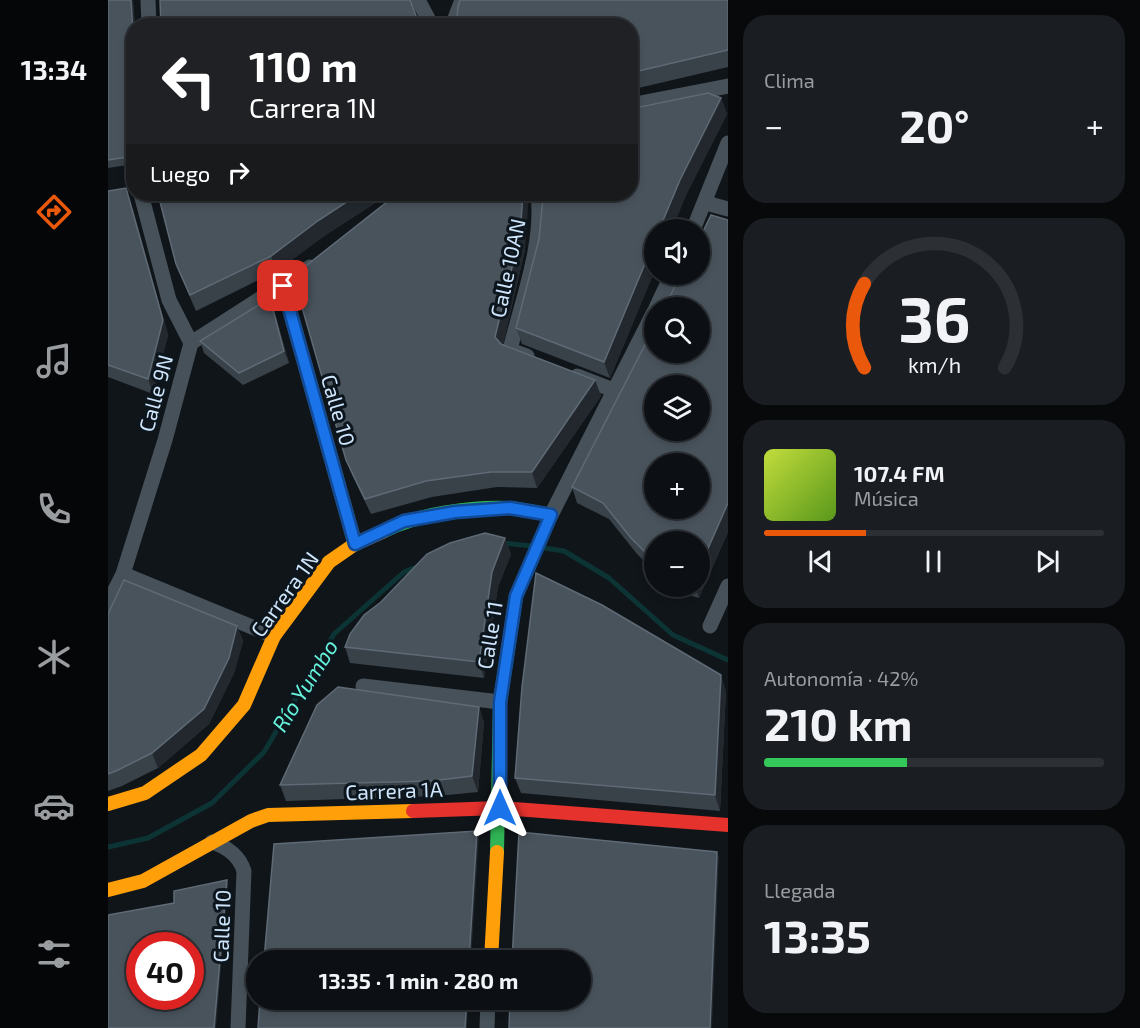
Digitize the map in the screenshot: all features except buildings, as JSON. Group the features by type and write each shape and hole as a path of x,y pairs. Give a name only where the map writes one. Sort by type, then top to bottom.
{"street":[{"path":"148,0 149,18"},
{"path":"418,0 428,18"},
{"path":"455,18 462,0"},
{"path":"638,103 728,86"},
{"path":"698,219 728,143"},
{"name":"Calle 9N","path":"108,604 123,574 165,440 191,343 169,300 143,201"},
{"name":"Calle 10AN","path":"539,201 540,212 532,259 510,350 542,362"},
{"path":"706,203 728,209"},
{"path":"191,343 283,286 321,259"},
{"name":"Calle 10","path":"283,286 355,544"},
{"name":"Calle 11","path":"491,950 500,808 500,702 516,596 550,518 644,333"},
{"path":"563,370 616,391"},
{"name":"Carrera 1N","path":"108,804 145,794 201,755 244,705 274,636 330,562 355,544 404,521 455,512 510,508 550,518"},
{"path":"123,574 274,636"},
{"path":"710,626 728,586"},
{"path":"363,686 500,702"},
{"name":"Carrera 1A","path":"108,890 143,881 251,821 268,815 500,808 728,825"},
{"name":"Calle 10","path":"212,842 226,846 241,862 244,871 238,1028"},
{"path":"487,1028 488,1010"}],"waterway":[{"name":"Río Yumbo","path":"502,543 532,546"},
{"name":"Río Yumbo","path":"544,548 564,551 609,578 673,635 728,660"},
{"name":"Río Yumbo","path":"108,847 148,838 212,803 264,752 334,634 404,572 419,566"}],"traffic: fast":[{"path":"384,531 429,516 479,508 510,508 551,515 516,596 500,702 497,852"}],"traffic: slow":[{"path":"108,804 145,793 201,755 244,705 274,636 329,562 355,544 384,531"},
{"path":"108,890 143,881 251,821 268,815 413,811"},
{"path":"492,950 497,852"}],"traffic: jam":[{"path":"413,811 500,808 728,825"}],"route":[{"path":"283,286 355,544 404,521 455,512 510,508 551,515 516,596 500,702 500,808"}]}
